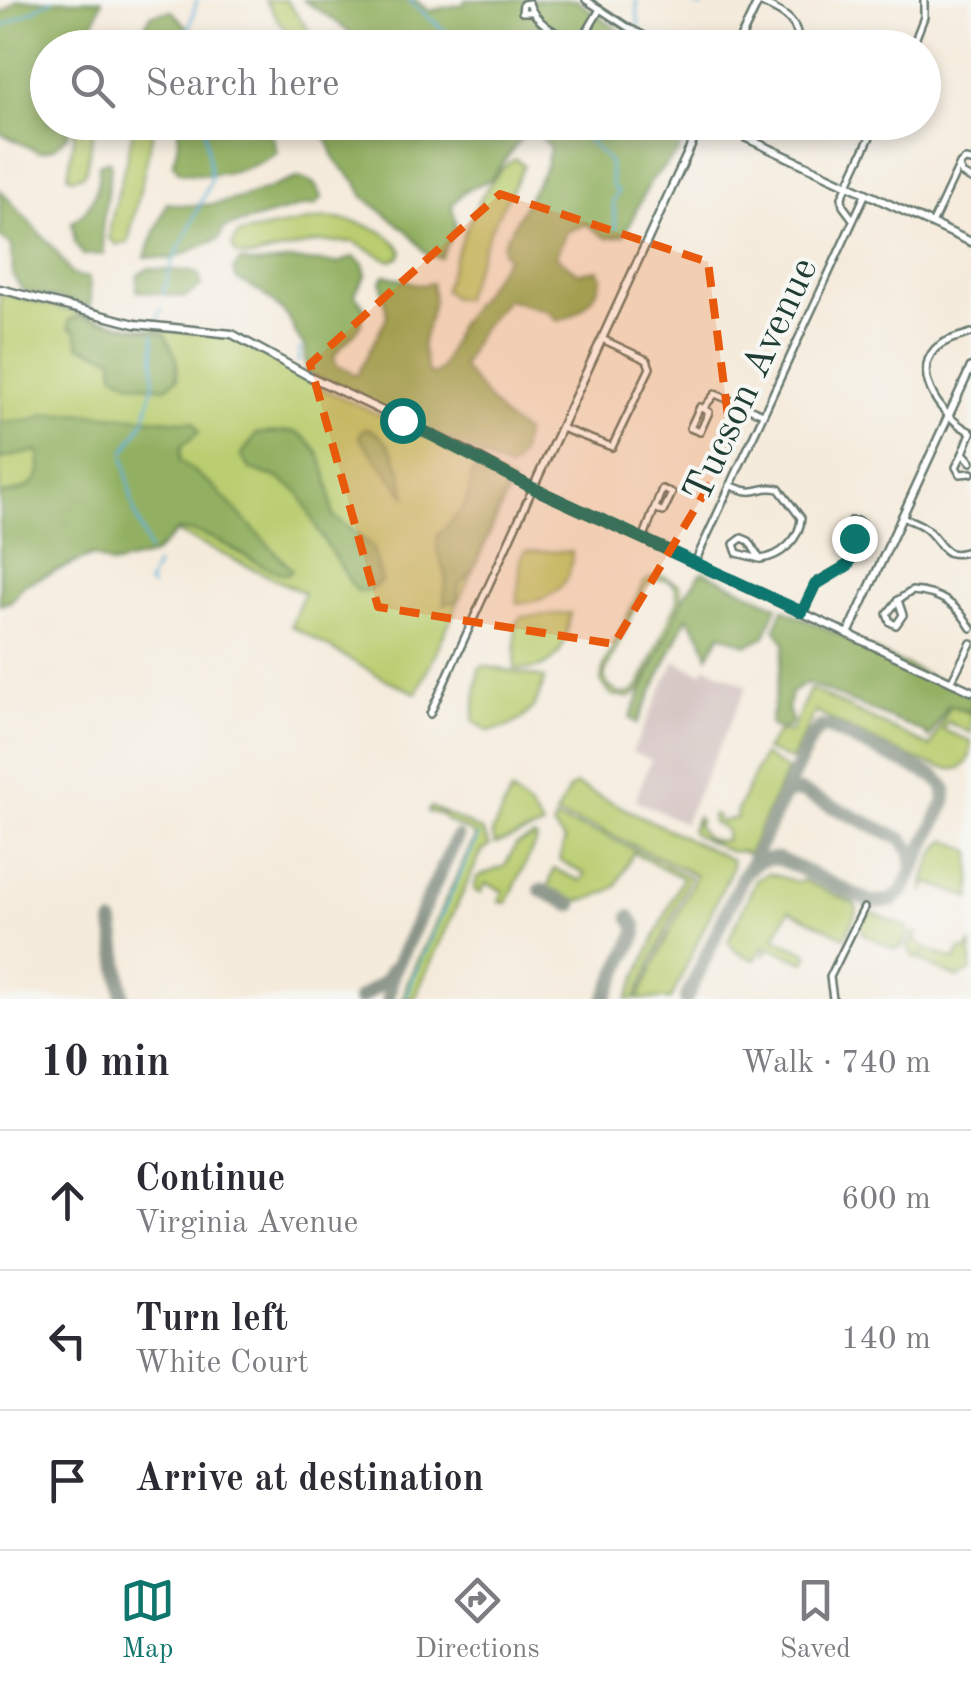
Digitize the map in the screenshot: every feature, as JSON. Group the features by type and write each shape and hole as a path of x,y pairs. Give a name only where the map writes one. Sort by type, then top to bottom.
{"street":[{"path":"586,0 637,30"},
{"path":"919,30 924,0"},
{"path":"744,30 758,1 790,18 795,30"},
{"path":"589,30 600,9"},
{"path":"532,12 558,30"},
{"path":"430,714 694,140"},
{"path":"751,140 971,242"},
{"path":"848,184 869,140"},
{"path":"932,224 960,164 971,161"},
{"path":"960,164 962,174 971,179"},
{"name":"Tucson Avenue","path":"848,184 842,202 853,220"},
{"name":"Tucson Avenue","path":"695,562 866,193"},
{"path":"0,289 120,321 232,334 533,488 971,691"},
{"path":"971,333 943,343 928,360 927,374 932,392 948,418 971,432 957,472 965,476 971,473"},
{"path":"561,428 612,447 650,368 647,360 602,339"},
{"path":"848,634 971,367"},
{"path":"704,409 717,394 763,414"},
{"path":"700,408 704,409 709,412 700,432 690,428 700,408"},
{"path":"962,453 971,462"},
{"path":"730,485 749,494 770,488 779,490 801,518 800,528 784,550 771,558 760,559 738,554 735,541 748,540 760,559"},
{"path":"662,488 672,493 663,512 657,509 653,508 662,488"},
{"path":"643,539 657,509"},
{"path":"902,516 923,526 946,552 971,550"},
{"path":"802,612 815,585 848,565 860,542"},
{"path":"898,600 912,591 945,599 957,607 971,628"},
{"path":"951,682 971,643"},
{"path":"832,999 830,976 864,908"}],"highlighted area":[{"path":"500,194 708,262 732,447 614,644 378,607 310,364"}],"shaded area":[{"path":"675,661 702,673 706,666 747,686 684,823 635,800 651,760 632,752"}],"green space":[{"path":"17,0 102,0 91,30 30,30 30,140 62,140 55,148 39,152 0,133 0,12"},
{"path":"265,0 286,0 308,30 285,30"},
{"path":"303,0 415,0 429,11 466,0 576,0 619,30 346,30"},
{"path":"172,11 190,30 142,30 152,14"},
{"path":"73,140 92,140 83,175 68,175"},
{"path":"131,140 151,140 128,243 117,245 109,238"},
{"path":"179,140 274,140 277,153 254,165 205,175 179,172 173,163"},
{"path":"327,140 520,140 491,179 465,191 452,205 456,226 441,258 428,255 407,231 364,197 357,183 336,161"},
{"path":"544,140 683,140 677,154 651,180 624,235 606,238 586,224 566,232 556,256 578,273 598,270 602,277 586,305 558,321 548,311 507,299 479,332 462,367 504,418 524,432 519,458 509,470 306,373 304,345 286,315 263,294 237,280 233,270 240,261 338,263 354,257 363,264 366,275 354,294 364,306 361,324 334,356 336,365 357,375 387,316 381,281 385,275 421,285 432,283 434,300 422,345 428,373 434,375 441,369 459,324 508,256 503,253 503,244 546,166 550,148"},
{"path":"515,159 524,165 489,233 463,299 453,298 444,290 471,218 492,182"},
{"path":"109,160 102,229 104,254 83,255 75,243 72,222 93,198 99,164"},
{"path":"297,178 310,181 318,190 322,198 316,205 224,228 219,239 171,259 145,257 167,203 217,203"},
{"path":"0,190 56,251 72,275 89,278 91,306 23,291 13,276 12,246 0,237"},
{"path":"325,218 378,230 396,242 402,251 399,258 391,261 353,242 319,242 252,257 235,253 232,245 238,234"},
{"path":"149,268 199,275 202,286 185,297 137,291 138,275"},
{"path":"0,293 129,326 233,337 321,388 468,455 513,483 417,693 291,626 304,593 176,532 153,555 111,565 93,555 25,584 11,601 0,605"},
{"path":"80,316 165,334 177,359 177,379 164,388 131,383 114,373 113,357 79,346 69,320"},
{"path":"83,413 194,422 199,432 181,447 180,461 213,486 292,570 288,574 274,570 205,536 176,531 153,555 111,565 93,555 25,584 11,601 0,605 0,494 18,491 36,480 40,454 37,451 0,459 0,422 35,419 45,414"},
{"path":"367,428 390,448 406,496 359,437"},
{"path":"291,431 303,436 319,454 333,516 372,546 382,581 367,592 356,591 319,533 299,492 276,477 251,470 241,456 256,434"},
{"path":"484,469 509,484 473,570 459,585 457,601 444,604 446,576 437,549 438,535 462,508 472,471"},
{"path":"525,551 572,552 571,564 563,583 549,596 517,603 521,557"},
{"path":"703,571 777,606 765,636 747,645 721,634 708,656 701,636 687,617 637,724 630,718 686,593"},
{"path":"664,576 680,585 682,603 641,690 629,698 612,695 601,682 604,666 643,583 651,577","holes":["653,580 667,580 675,585 678,600 640,685 632,693 619,694 607,685 604,675 644,588"]},
{"path":"783,609 971,695 971,712 948,705 929,738 923,732 807,683 791,693 788,708 792,721 787,729 775,728 770,724 785,643 775,628"},
{"path":"570,613 566,638 556,656 540,667 515,669 516,622 522,617"},
{"path":"484,666 544,678 538,699 526,715 509,726 488,731 473,721 479,669"},
{"path":"810,689 930,747 950,705 971,714 971,733 947,722 943,730 971,741 968,760 960,768 933,765 815,712 791,760 765,750 778,732 791,732"},
{"path":"763,755 787,770 748,854 732,852 693,834 697,817 705,836 726,840 726,830 713,823 712,815 717,815 719,822 737,818"},
{"path":"576,785 732,860 732,868 671,999 638,999 696,875 599,829 556,816 569,789"},
{"path":"511,792 530,808 543,827 495,844 492,833"},
{"path":"431,807 482,831 490,846 482,851 414,999 403,999 408,980 476,835 442,815 428,812"},
{"path":"555,820 602,834 690,877 635,999 627,999 682,878 633,853 616,887 581,901 564,898 548,887 554,869 581,881 585,874 559,860 565,841 553,827"},
{"path":"537,839 507,903 499,902 503,891 486,883 480,893 474,890 477,877 505,866 516,845"},
{"path":"948,840 971,851 971,898 929,883 924,890 931,861"},
{"path":"768,873 797,882 803,880 855,904 857,911 845,937 789,910 775,938 809,954 805,962 769,947 764,957 764,945 755,960 735,951 728,941 756,880"},
{"path":"871,912 908,928 901,948 894,949 862,933 861,923"},
{"path":"915,932 915,941 955,960 961,949 967,951 971,943 971,971 958,978 921,961 923,953 913,958 908,946"}],"waterway":[{"path":"0,28 52,0"},
{"path":"189,30 197,0"},
{"path":"408,0 444,30"},
{"path":"636,0 639,27"},
{"path":"688,0 702,8"},
{"path":"182,244 211,180 206,140"},
{"path":"588,140 609,162 612,186 618,192 613,202 616,230"},
{"path":"163,295 180,246"},
{"path":"158,319 161,308"},
{"path":"146,415 154,381 154,335"},
{"path":"298,362 300,349"},
{"path":"124,453 145,419"},
{"path":"124,457 133,507 149,551"},
{"path":"152,587 148,584 156,565"},
{"path":"406,999 478,836"}],"taxiway":[{"path":"686,999 750,868 763,860 779,859 871,902 891,901 903,891 945,802 945,788 935,777 821,727 812,736 749,868"},
{"path":"784,796 791,791 801,792 902,839 912,852 913,868"},
{"path":"388,999 393,973 457,837"},
{"path":"541,890 572,905"},
{"path":"605,999 636,934 630,917"},
{"path":"113,924 123,999"},
{"path":"359,999 385,981 391,970"}],"route":[{"path":"402,420 533,488 802,612 817,582 851,561 860,542 854,538"}]}
